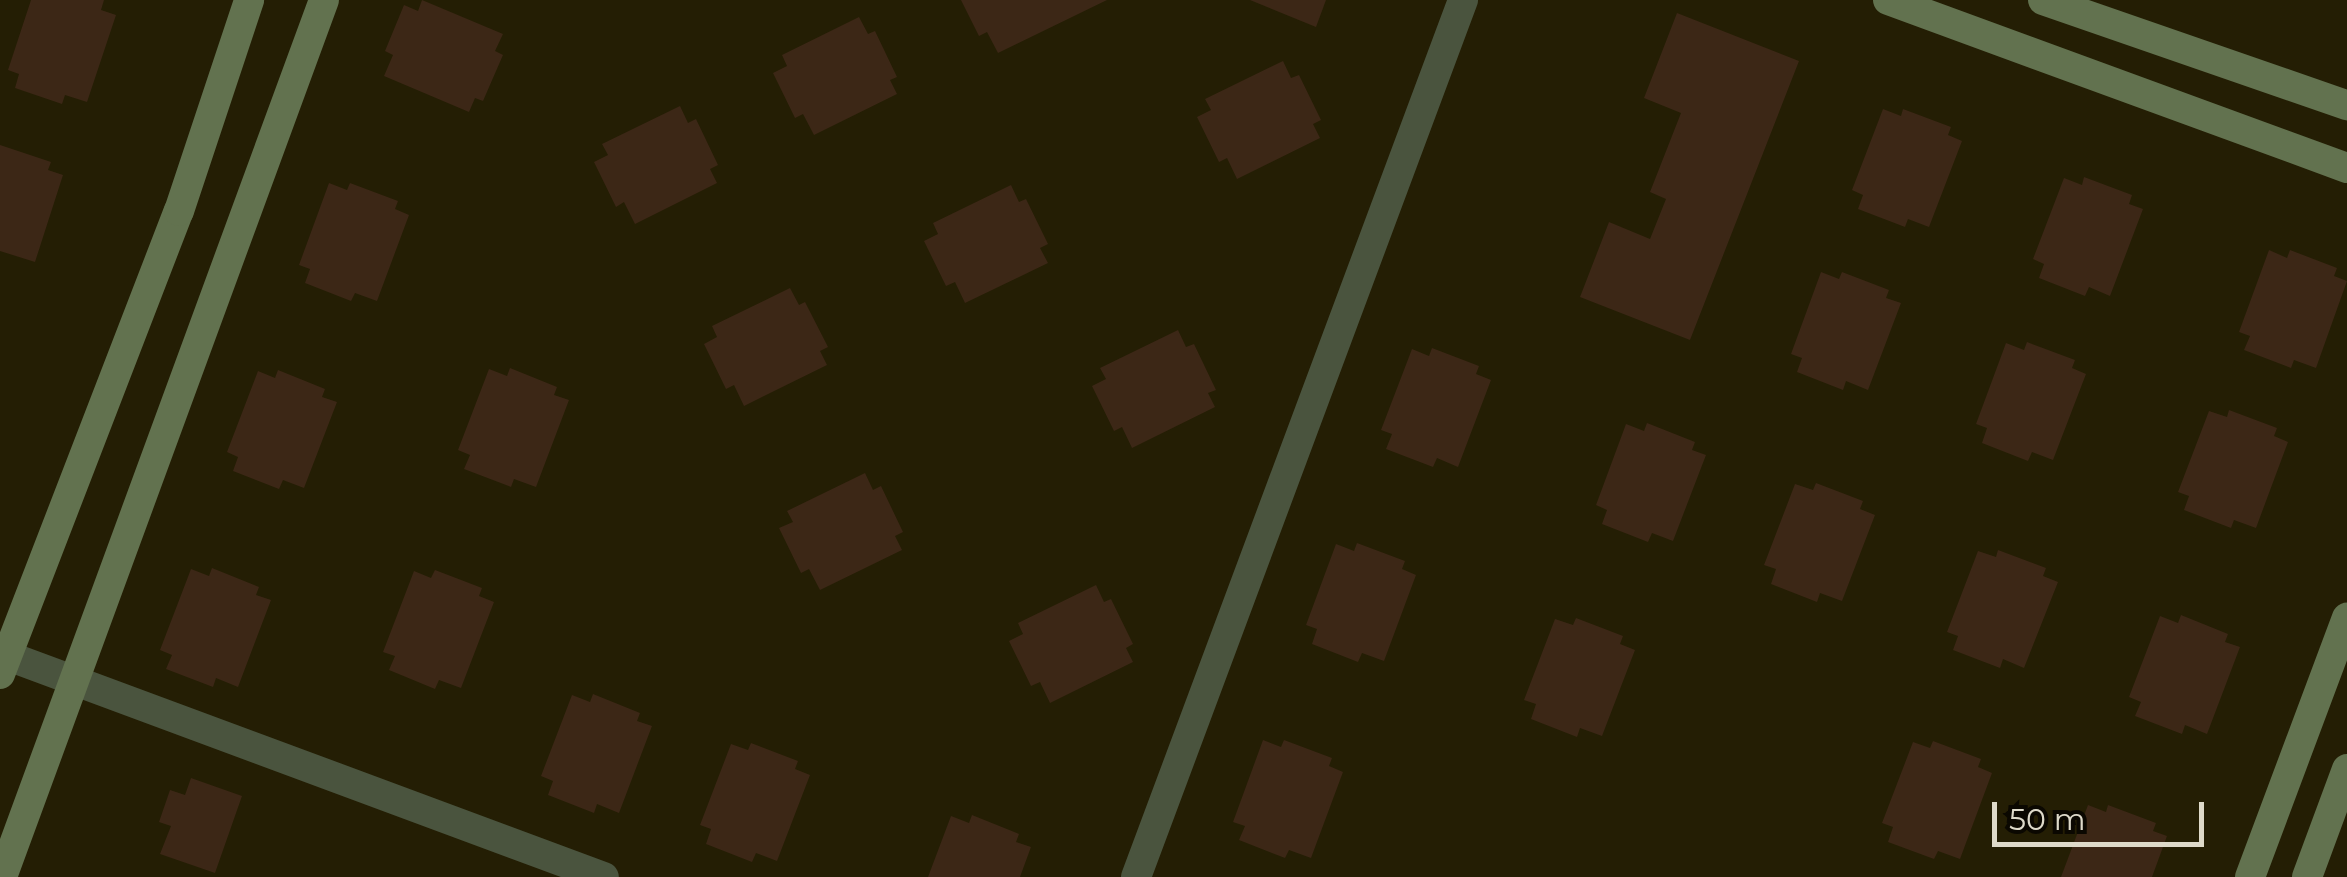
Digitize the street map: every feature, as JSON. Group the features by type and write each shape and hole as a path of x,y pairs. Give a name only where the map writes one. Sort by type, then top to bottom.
{"street":[{"path":"250,0 179,211 2,661 76,680 604,877"},
{"path":"2,877 324,0"},
{"path":"1136,877 1463,0"},
{"path":"1888,0 2347,168"},
{"path":"2043,0 2347,106"},
{"path":"2250,877 2347,618"},
{"path":"2307,877 2347,769"}],"building":[{"path":"31,0 104,0 101,10 116,15 87,102 65,95 62,104 15,88 19,74 8,70"},
{"path":"422,0 503,34 495,51 503,55 483,101 475,98 469,112 384,76 393,55 385,51 404,5 418,11"},
{"path":"961,0 1107,0 998,53 987,32 979,36"},
{"path":"1250,0 1326,0 1316,27"},
{"path":"1677,13 1799,61 1690,340 1580,297 1609,222 1650,239 1666,199 1650,192 1681,113 1644,98"},
{"path":"859,17 868,34 875,31 897,77 890,80 897,94 814,135 803,114 795,118 773,73 787,66 782,55"},
{"path":"1283,61 1291,78 1299,75 1321,120 1313,124 1320,138 1237,179 1227,158 1219,162 1197,117 1211,110 1205,99"},
{"path":"680,106 688,123 696,119 718,165 710,169 717,183 635,224 624,202 616,207 594,162 608,155 602,144"},
{"path":"1883,109 1901,116 1903,109 1951,127 1948,135 1962,141 1929,227 1908,219 1905,227 1858,209 1863,195 1852,190"},
{"path":"0,145 51,162 48,170 63,175 35,262 0,251"},
{"path":"2084,177 2132,195 2129,204 2143,209 2110,296 2089,287 2085,296 2039,278 2044,264 2033,259 2064,178 2082,185"},
{"path":"329,183 347,190 350,183 398,201 395,209 409,215 377,301 355,293 351,301 305,283 310,269 299,265"},
{"path":"1011,185 1019,202 1026,199 1048,244 1040,248 1048,263 965,303 955,282 946,286 924,241 938,234 933,223"},
{"path":"2269,250 2287,258 2290,250 2337,268 2334,276 2347,281 2316,368 2294,360 2291,368 2244,350 2250,336 2239,332"},
{"path":"1821,272 1839,279 1842,272 1889,290 1886,298 1901,303 1868,390 1846,381 1843,390 1797,372 1802,358 1791,354"},
{"path":"790,288 799,305 805,302 828,347 820,351 827,365 744,406 734,385 726,389 704,344 717,337 712,326"},
{"path":"1178,330 1186,347 1194,344 1216,390 1208,393 1215,407 1132,448 1122,427 1114,431 1092,386 1106,379 1100,368"},
{"path":"2027,342 2075,360 2072,368 2086,374 2053,460 2032,452 2028,461 1982,443 1987,428 1976,424 2006,343 2024,350"},
{"path":"1432,348 1479,366 1476,374 1491,380 1458,467 1437,458 1433,467 1386,449 1392,434 1381,430 1412,349 1429,356"},
{"path":"510,368 557,387 554,395 569,400 536,487 514,479 511,487 464,469 470,455 458,450 489,369 507,376"},
{"path":"278,370 325,389 322,397 337,402 304,488 283,480 279,489 233,471 238,457 227,452 258,371 275,378"},
{"path":"2229,410 2277,428 2274,436 2288,442 2256,528 2234,520 2231,528 2184,510 2189,496 2178,492 2209,411 2227,417"},
{"path":"1647,423 1695,442 1692,450 1706,455 1673,541 1652,533 1648,542 1602,524 1607,510 1596,505 1626,424 1644,431"},
{"path":"865,473 873,490 881,486 903,532 895,536 902,550 820,590 809,569 801,573 779,528 793,522 787,511"},
{"path":"1816,483 1863,501 1860,509 1875,515 1842,601 1820,593 1817,602 1771,584 1776,569 1764,565 1795,484 1813,490"},
{"path":"1357,543 1405,561 1402,569 1416,575 1384,661 1362,653 1358,662 1312,644 1317,629 1306,625 1336,544 1354,551"},
{"path":"1998,550 2046,568 2043,576 2058,582 2024,668 2003,659 2000,668 1953,650 1958,636 1947,632 1978,551 1996,557"},
{"path":"212,568 259,587 256,595 271,600 238,687 216,678 213,687 166,669 172,655 160,650 191,569 209,576"},
{"path":"435,570 482,588 479,596 494,602 461,688 439,680 435,689 389,670 395,656 383,652 414,571 431,578"},
{"path":"1096,585 1104,602 1111,599 1133,644 1126,648 1133,662 1050,703 1040,682 1031,686 1009,641 1023,634 1018,623"},
{"path":"2181,615 2228,634 2225,642 2240,647 2207,734 2185,725 2182,734 2135,716 2141,702 2129,697 2160,616 2178,623"},
{"path":"1576,618 1623,636 1620,644 1635,650 1602,736 1580,728 1577,737 1531,719 1536,704 1524,700 1555,619 1573,625"},
{"path":"593,694 640,713 637,721 652,726 619,813 597,804 594,813 548,795 553,781 541,776 572,695 590,702"},
{"path":"1263,740 1281,747 1284,740 1332,758 1329,766 1343,772 1311,858 1289,850 1285,858 1239,840 1245,826 1233,822"},
{"path":"1933,741 1981,759 1978,767 1992,773 1960,859 1938,851 1934,859 1888,842 1893,827 1882,823 1913,742 1930,748"},
{"path":"751,743 798,761 795,769 810,775 777,861 756,853 752,862 706,844 711,829 700,825 731,744 748,750"},
{"path":"191,778 242,796 215,873 160,854 171,826 159,822 170,790 185,795"},
{"path":"2088,805 2106,812 2108,805 2156,823 2153,831 2167,836 2152,877 2061,877"},
{"path":"972,815 1019,834 1016,842 1031,847 1020,877 928,877 951,816 969,823"}]}
